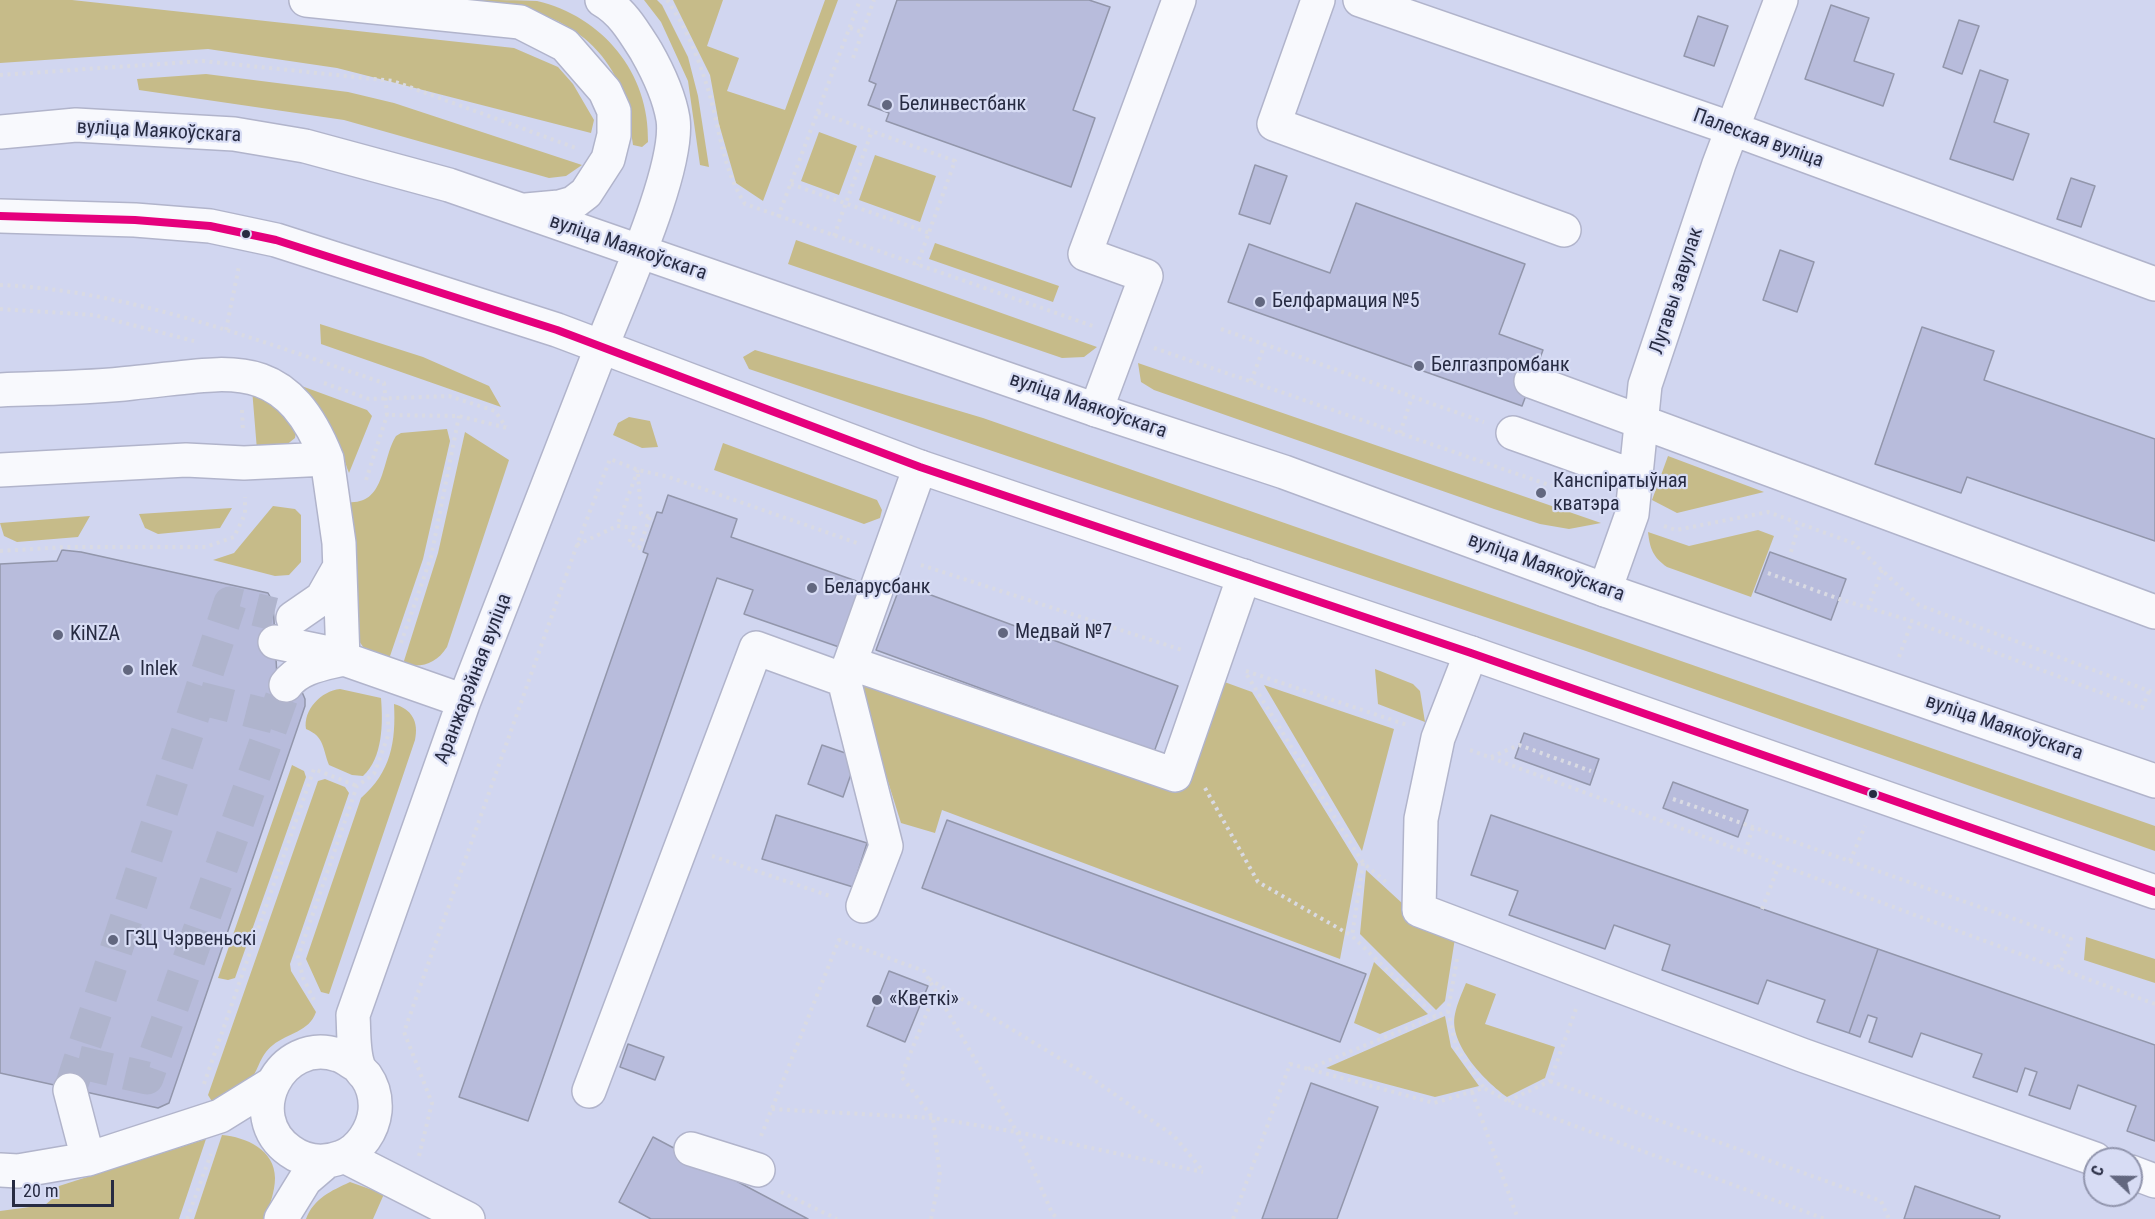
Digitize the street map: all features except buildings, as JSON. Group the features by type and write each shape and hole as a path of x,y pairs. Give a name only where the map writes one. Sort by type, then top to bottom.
{"main road":[{"path":"306,0 520,22 565,45 605,91 614,111 614,135 608,159 586,192 573,203 521,211"},
{"name":"Аранжарэйная вуліца","path":"385,1177 372,1127 375,1111 374,1095 368,1079 358,1066 353,1015 464,701 638,253 665,178 672,148 673,120 660,75 636,35 614,7 602,0"},
{"path":"1096,410 1146,276 1085,254 1179,0"},
{"path":"1318,0 1274,124 1564,230"},
{"name":"Палеская вуліца","path":"1360,0 1732,129 2155,284"},
{"name":"Лугавы завулак","path":"1605,590 1632,514 1645,385 1732,129 1781,0"},
{"name":"вуліца Маякоўскага","path":"0,132 76,125 234,134 305,146 449,185 638,253 1284,472 1605,590 2155,781"},
{"path":"0,216 135,220 210,226 276,240 602,346 920,467 1471,653 2155,892"},
{"path":"0,390 129,384 231,373 255,378 279,390 302,410 327,459 339,543 333,656"},
{"path":"1531,381 2155,612"},
{"path":"1513,433 1636,477"},
{"path":"0,470 186,460 244,464 327,459"},
{"path":"863,906 886,846 847,672 920,467"},
{"path":"339,568 322,598 281,625 333,656 464,701"},
{"path":"589,1090 756,648 847,672 1175,775 1244,576"},
{"path":"1471,653 1438,738 1421,819 1419,910 1802,1055 2083,1155"},
{"path":"286,685 291,677 302,670 333,656"},
{"name":"Аранжарэйная вуліца","path":"220,1116 270,1085 281,1069 297,1057 316,1052 353,1015"},
{"path":"316,1052 339,1055 358,1066"},
{"path":"270,1085 266,1105 286,1169 282,1216"},
{"path":"70,1090 87,1159"},
{"path":"0,1170 18,1171 87,1159 220,1116 274,1134 300,1158 335,1159 385,1177 468,1219"},
{"path":"282,1216 305,1180 360,1144 372,1127"},
{"path":"691,1149 754,1168"}],"path":[{"path":"667,0 675,10 705,80 731,182 745,204 1554,487"},
{"path":"778,217 860,0"},
{"path":"853,58 874,0"},
{"path":"850,28 862,32"},
{"path":"0,75 203,61 393,81 580,150"},
{"path":"818,112 955,161 917,265"},
{"path":"834,236 872,131"},
{"path":"791,184 929,233"},
{"path":"226,330 246,234"},
{"path":"1221,329 1513,433"},
{"path":"1251,381 1265,344"},
{"path":"1400,433 1412,397"},
{"path":"399,650 431,557 459,416"},
{"path":"419,1156 432,1103 404,1032 577,545 610,459 638,470 669,477 889,555 1401,722 1438,738 2155,1004"},
{"path":"577,545 617,526 635,528 629,543 639,548 652,518 641,514 638,470"},
{"path":"617,526 638,470"},
{"path":"1632,514 1676,530 1768,512 1852,543 1919,604 2155,693"},
{"path":"1791,552 1799,524"},
{"path":"1868,608 1882,570"},
{"path":"1768,573 1912,621 2142,708 2149,691"},
{"path":"1252,685 1363,863 1419,910"},
{"path":"314,1000 303,978 298,957 357,786 374,774 389,733 386,703"},
{"path":"1491,757 1520,745 1591,771"},
{"path":"204,1085 314,769 357,786"},
{"path":"1209,795 1258,882 1352,936 1435,1016"},
{"path":"1674,799 2071,939 2058,968"},
{"path":"1744,852 1753,827"},
{"path":"681,846 832,896"},
{"path":"1352,936 1363,863"},
{"path":"1762,909 1779,865"},
{"path":"1463,926 1448,1011 1456,1047 1484,1088 1508,1101 1825,1219"},
{"path":"754,1168 772,1109 843,931"},
{"path":"839,940 924,971 1017,1132 1052,1213 1058,1219"},
{"path":"1508,1101 1550,1081 1589,974"},
{"path":"772,1109 933,1118 1017,1132 1203,1172 1174,1136 1087,1075 927,978"},
{"path":"931,1219 940,1176 933,1118 901,1076 935,993"},
{"path":"1308,1069 1448,1011"},
{"path":"1233,1219 1290,1064 1434,1103 1484,1088"},
{"path":"1550,1081 1881,1201 1889,1219"},
{"path":"1472,1092 1518,1219"},
{"path":"187,1219 211,1153"}],"shaded area":[{"path":"0,0 72,0 514,48 558,67 573,84 594,120 591,133 337,68 208,49 0,63"},
{"path":"476,0 537,1 561,9 582,20 601,34 618,51 641,93 648,142 642,147 633,145 630,117 621,89 609,66 593,46 575,31 530,10"},
{"path":"644,0 657,0 662,5 688,57 698,96 709,167 700,165 688,81 661,22"},
{"path":"673,0 723,0 707,46 739,58 727,91 785,110 825,0 838,0 763,201 736,183 719,124 710,75"},
{"path":"206,74 348,92 394,103 582,165 566,176 549,178 344,120 139,90 137,79"},
{"path":"819,132 857,146 839,195 801,181"},
{"path":"875,155 936,176 920,222 859,200"},
{"path":"796,240 1097,347 1084,357 1062,358 788,264"},
{"path":"935,243 1059,286 1053,302 929,259"},
{"path":"320,324 423,357 489,386 501,407 321,344"},
{"path":"755,350 983,418 2155,826 2155,851 1586,651 749,369 743,357"},
{"path":"1138,363 1601,523 1569,529 1540,524 1494,509 1154,390 1141,382"},
{"path":"277,377 367,410 372,416 349,473 337,440 324,416 306,397"},
{"path":"252,389 297,425 295,438 285,446 257,450"},
{"path":"629,417 650,421 658,447 642,448 613,435 618,423"},
{"path":"447,429 450,441 423,559 388,662 366,651 354,634 348,502 360,501 376,489 396,436 401,433"},
{"path":"465,432 509,460 447,647 443,653 428,663 403,664 438,553"},
{"path":"723,443 877,500 882,510 880,518 864,524 714,470"},
{"path":"1668,456 1764,492 1677,513 1652,500"},
{"path":"273,506 295,509 301,515 301,562 289,575 275,576 213,560 234,553"},
{"path":"232,508 220,528 158,534 145,528 139,514"},
{"path":"90,516 78,537 17,542 4,536 0,523"},
{"path":"1758,530 1774,536 1751,597 1667,567 1658,560 1653,552 1648,532 1689,546"},
{"path":"1375,669 1413,684 1420,691 1425,722 1378,704"},
{"path":"856,680 1180,787 1219,680 1252,692 1358,864 1340,959 942,810 935,833 901,823"},
{"path":"1264,685 1394,729 1362,851"},
{"path":"340,689 381,698 382,718 378,750 370,769 363,776 352,775 329,765 320,739 306,729 307,715 315,703 326,693"},
{"path":"394,704 405,709 413,717 416,727 415,740 329,994 321,992 306,959 361,798 379,778 389,756 394,731"},
{"path":"292,765 304,771 306,777 235,978 228,980 218,978"},
{"path":"325,779 345,787 349,793 290,964 291,971 316,1012 313,1019 303,1028 268,1049 254,1076 244,1088 213,1103 208,1095 318,781"},
{"path":"1366,870 1415,915 1456,932 1445,1001 1436,1010 1360,934"},
{"path":"2086,937 2155,959 2155,983 2084,960"},
{"path":"1374,962 1428,1014 1380,1034 1354,1023"},
{"path":"1466,983 1496,994 1485,1024 1555,1047 1545,1078 1507,1097 1479,1072 1457,1038 1454,1026 1456,1010"},
{"path":"1445,1016 1451,1047 1479,1086 1435,1097 1326,1068"},
{"path":"222,1135 249,1142 265,1153 270,1160 274,1168 275,1183 265,1219 194,1219"},
{"path":"206,1139 179,1219 0,1219 0,1211 45,1205 52,1199 59,1186"},
{"path":"350,1182 384,1194 373,1219 306,1219 318,1200"}],"tunnel":[{"path":"70,1090 230,603 274,614"},
{"path":"78,1062 147,1078 286,685"},
{"path":"199,698 274,717"}],"transit line":[{"path":"0,216 135,220 210,226 276,240 557,330 920,467 1471,653 2155,892"}],"place":[{"name":"Белинвестбанк","path":"887,105"},
{"name":"Белфармация №5","path":"1260,302"},
{"name":"Белгазпромбанк","path":"1419,366"},
{"name":"Канспіратыўная кватэра","path":"1541,493"},
{"name":"Беларусбанк","path":"812,588"},
{"name":"Медвай №7","path":"1003,633"},
{"name":"KiNZA","path":"58,635"},
{"name":"Inlek","path":"128,670"},
{"name":"ГЗЦ Чэрвеньскі","path":"113,940"},
{"name":"«Кветкі»","path":"877,1000"}]}
